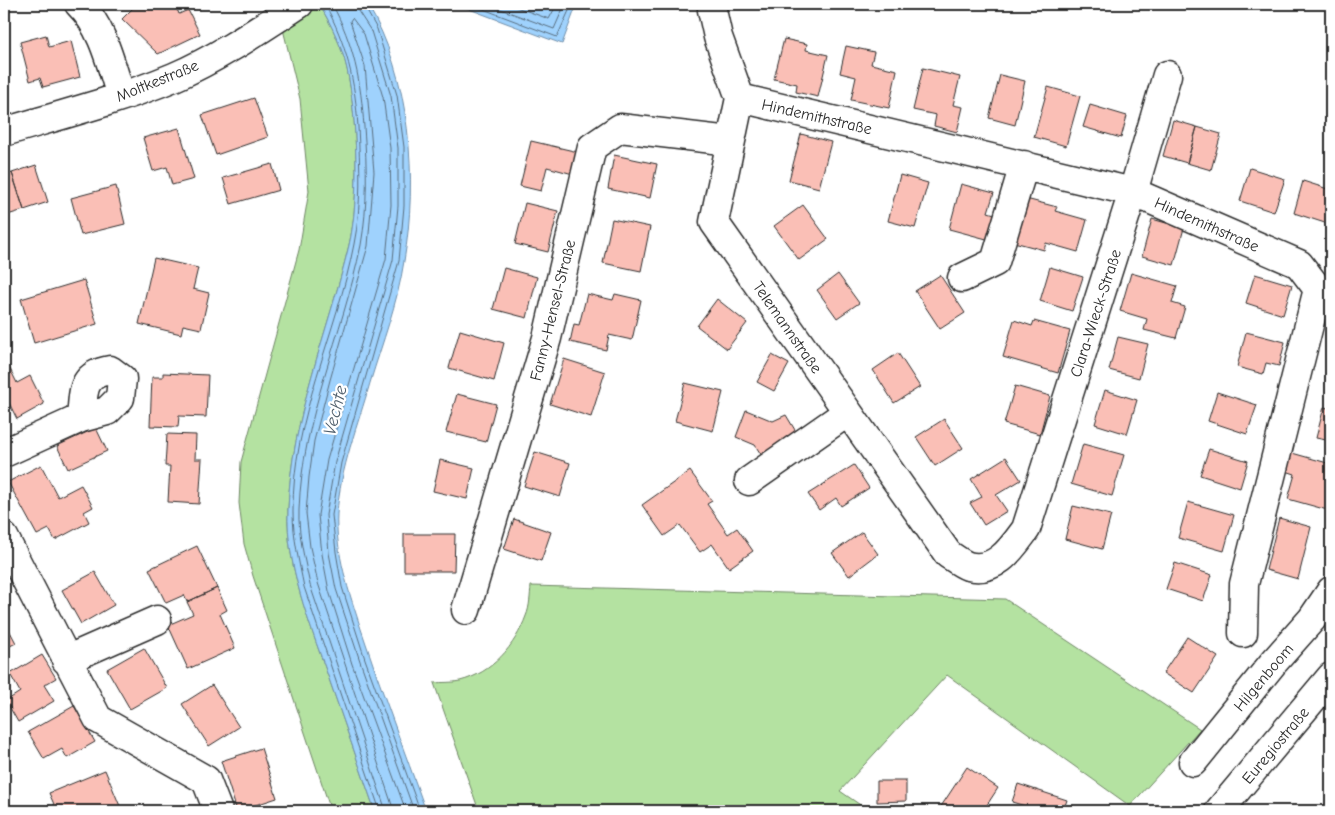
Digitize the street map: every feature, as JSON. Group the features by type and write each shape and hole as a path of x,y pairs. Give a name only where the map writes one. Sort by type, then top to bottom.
{"street":[{"path":"79,4 88,12 105,48 121,96"},
{"name":"Moltkestraße","path":"4,132 121,96 175,76 237,44 299,4"},
{"path":"713,4 712,10 718,37 740,98"},
{"name":"Clara-Wieck-Straße","path":"1014,546 1026,529 1133,192 1167,75"},
{"name":"Telemannstraße","path":"740,98 714,222 948,554 967,566 986,567 1000,560 1014,546"},
{"name":"Hindemithstraße","path":"740,98 1133,192 1299,264 1318,289 1244,584 1243,633"},
{"name":"Fanny-Hensel-Straße","path":"466,610 547,338 592,146 620,128 730,141"},
{"path":"962,278 995,262 1024,165"},
{"path":"749,481 848,412"},
{"path":"4,453 81,418"},
{"path":"4,537 98,720 206,780 218,811"},
{"name":"Hilgenboom","path":"1193,762 1273,663 1312,619 1331,591"},
{"path":"66,660 157,620"},
{"name":"Euregiostraße","path":"1219,811 1331,677"}],"green space":[{"path":"314,4 319,4 332,27 347,69 355,133 355,205 349,245 303,409 296,442 291,476 288,531 295,572 306,614 375,811 331,811 253,576 244,544 239,503 241,462 299,250 309,191 300,99 282,25"},
{"path":"531,586 1005,599 1200,729 1130,806 947,675 840,791 869,811 479,811 434,683 457,682 472,677 482,672 501,657 516,638 526,616"}],"water":[{"name":"Vechte","path":"319,4 367,4 382,32 393,63 402,95 407,129 410,197 404,261 398,292 346,464 339,497 337,528 338,543 352,601 376,675 426,811 375,811 306,614 295,572 288,531 291,476 296,442 303,409 349,245 355,205 355,133 347,69 336,35"},
{"path":"456,4 577,4 562,44"}],"building":[{"path":"137,4 175,4 179,14 188,10 200,34 158,54 122,19"},
{"path":"46,35 49,47 71,41 80,77 43,87 40,78 30,81 20,42"},
{"path":"784,39 807,44 806,50 828,55 818,97 796,92 797,84 774,79"},
{"path":"846,46 874,52 871,64 897,70 889,108 851,100 856,77 840,73"},
{"path":"923,68 960,77 953,105 963,107 957,132 934,126 936,115 913,110"},
{"path":"4,72 9,93 4,94"},
{"path":"1000,75 1025,81 1015,125 989,118"},
{"path":"1048,87 1080,96 1066,146 1034,137"},
{"path":"254,98 268,137 216,155 202,115"},
{"path":"1090,105 1127,116 1121,138 1083,127"},
{"path":"1173,120 1197,127 1187,163 1163,156"},
{"path":"1197,127 1221,134 1211,170 1187,163"},
{"path":"179,128 194,179 172,185 167,167 153,171 143,138"},
{"path":"801,134 831,142 819,188 789,180"},
{"path":"531,141 578,152 573,174 547,167 541,191 520,186"},
{"path":"614,155 657,164 650,198 608,189"},
{"path":"272,164 279,190 231,204 223,178"},
{"path":"36,165 48,202 24,210 12,173"},
{"path":"1250,168 1285,179 1274,212 1240,201"},
{"path":"12,173 24,210 4,216 4,176"},
{"path":"900,175 928,183 915,228 888,221"},
{"path":"1303,181 1331,190 1331,225 1294,213"},
{"path":"961,184 994,193 988,212 1001,216 994,241 949,229"},
{"path":"116,186 125,224 81,235 71,198"},
{"path":"1022,198 1057,207 1055,211 1087,220 1078,252 1046,243 1044,250 1010,241"},
{"path":"525,203 558,211 548,252 515,244"},
{"path":"803,205 828,239 799,260 774,226"},
{"path":"612,219 650,227 641,271 603,263"},
{"path":"1152,219 1184,228 1174,265 1142,256"},
{"path":"154,258 198,268 193,289 209,293 201,329 183,325 181,334 139,324"},
{"path":"1050,267 1083,277 1072,311 1040,301"},
{"path":"504,268 537,277 527,318 493,309"},
{"path":"1131,273 1177,286 1172,303 1185,307 1176,338 1144,330 1147,319 1120,311"},
{"path":"838,274 859,303 837,318 817,290"},
{"path":"1255,274 1292,285 1283,315 1246,303"},
{"path":"940,275 965,313 940,329 915,291"},
{"path":"84,280 97,324 34,343 21,299"},
{"path":"587,294 613,300 615,294 641,300 632,340 609,335 606,350 570,342 574,324 579,325"},
{"path":"717,299 747,323 727,349 697,326"},
{"path":"1014,320 1032,326 1034,321 1070,331 1058,373 1003,357"},
{"path":"460,330 504,343 494,381 449,368"},
{"path":"1246,332 1285,342 1279,366 1266,363 1263,374 1237,367"},
{"path":"1118,337 1148,344 1139,378 1109,370"},
{"path":"898,353 920,387 894,403 873,370"},
{"path":"772,355 789,364 774,391 757,382"},
{"path":"564,359 605,372 591,417 550,404"},
{"path":"6,361 17,383 30,376 44,404 17,419 7,399 4,401"},
{"path":"163,373 208,375 206,417 179,416 178,427 150,426 152,377 163,377"},
{"path":"685,383 723,392 713,431 675,421"},
{"path":"1015,386 1050,396 1040,434 1004,424"},
{"path":"1105,390 1137,400 1127,434 1095,424"},
{"path":"1217,392 1257,405 1247,434 1208,421"},
{"path":"457,394 496,404 486,442 446,432"},
{"path":"1324,407 1331,409 1331,441 1316,438"},
{"path":"746,410 773,421 786,415 798,435 762,456 755,445 736,437"},
{"path":"944,419 963,448 935,466 916,437"},
{"path":"96,428 107,451 68,469 57,446"},
{"path":"167,434 196,435 195,459 202,459 199,504 168,502 170,466 165,466"},
{"path":"1083,444 1124,455 1112,496 1071,484"},
{"path":"1209,449 1248,461 1240,488 1200,475"},
{"path":"535,452 570,463 560,497 524,486"},
{"path":"1292,453 1331,464 1331,511 1288,499 1295,474 1286,471"},
{"path":"1006,457 1021,480 996,495 1007,511 984,525 970,503 982,497 971,479"},
{"path":"440,460 474,468 467,499 433,491"},
{"path":"41,465 58,497 81,485 93,507 84,512 89,522 55,540 49,529 37,535 8,482"},
{"path":"854,465 869,488 841,506 836,498 819,510 808,494"},
{"path":"690,471 712,501 707,504 728,534 737,528 753,551 729,568 712,544 700,552 680,525 664,536 642,505"},
{"path":"1188,502 1234,515 1224,551 1178,538"},
{"path":"1073,506 1111,515 1102,549 1065,539"},
{"path":"1279,518 1311,527 1298,579 1266,570"},
{"path":"514,519 551,532 541,561 504,549"},
{"path":"862,532 878,554 849,576 832,553"},
{"path":"404,534 455,534 454,571 404,571"},
{"path":"197,546 217,588 187,602 184,595 166,603 149,569"},
{"path":"1175,563 1212,575 1203,601 1166,589"},
{"path":"95,572 114,605 81,624 62,590"},
{"path":"217,588 227,610 220,614 235,648 188,669 168,625 193,614 187,602"},
{"path":"4,620 16,643 4,649"},
{"path":"1187,637 1218,657 1194,693 1163,673"},
{"path":"144,648 167,688 130,709 107,669"},
{"path":"42,655 56,678 44,685 54,701 18,722 6,701 20,692 10,674"},
{"path":"212,685 239,727 209,746 182,704"},
{"path":"74,706 95,742 67,758 62,749 44,759 28,732"},
{"path":"261,748 277,798 237,811 221,761"},
{"path":"967,767 998,788 983,811 938,811"},
{"path":"105,770 122,811 57,811 49,793"},
{"path":"877,781 906,781 906,801 877,802"},
{"path":"1018,784 1067,800 1063,811 1041,811 1012,802"}]}
